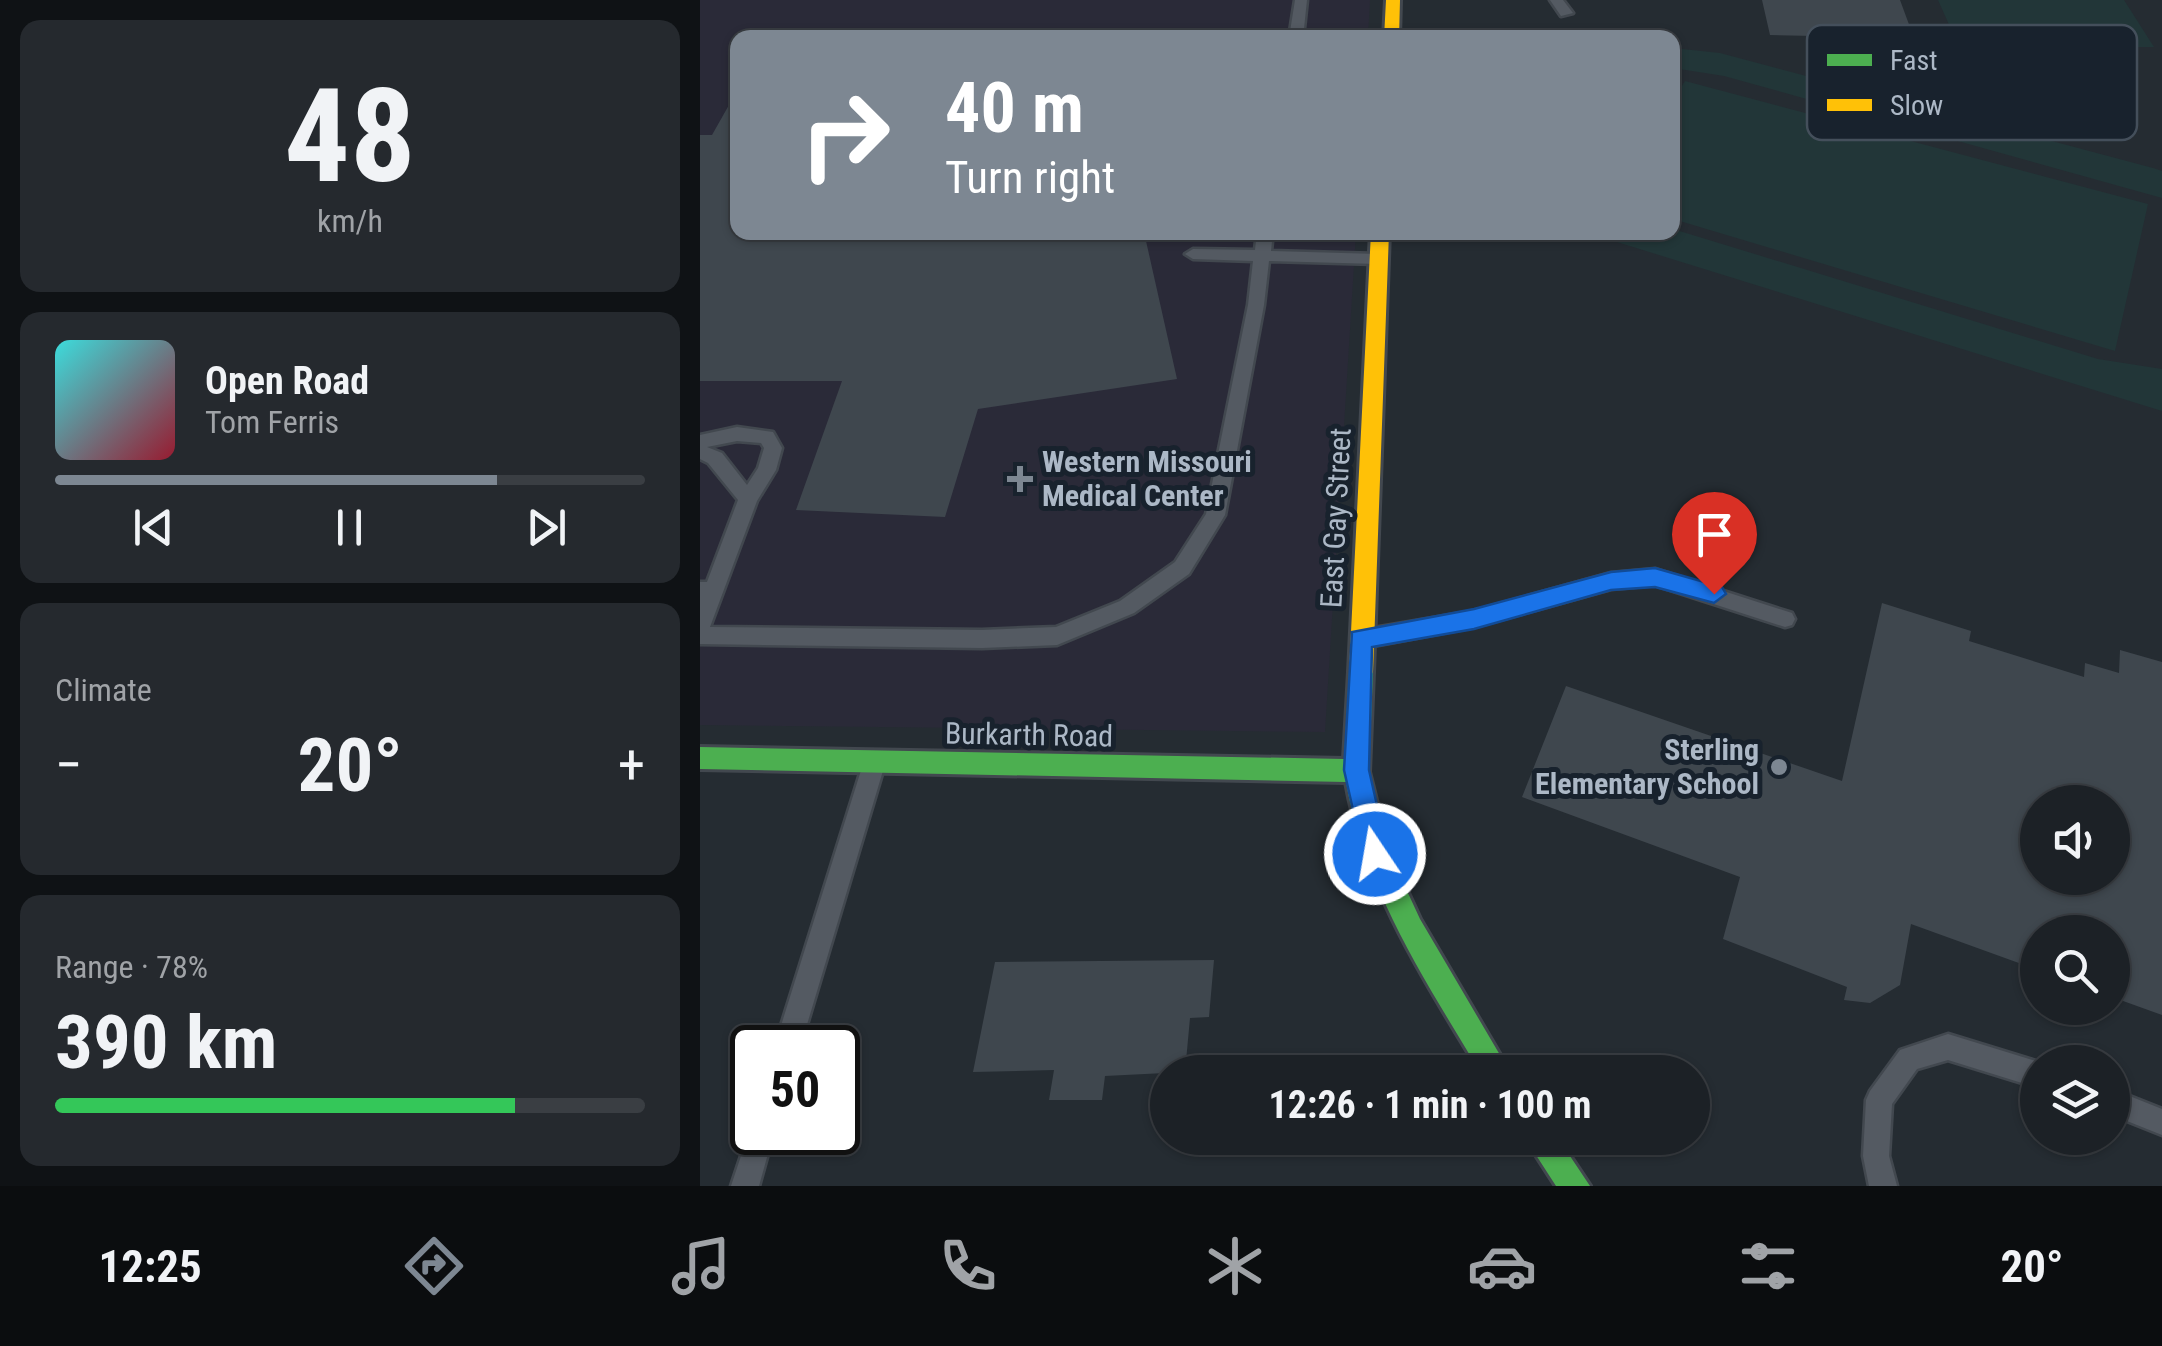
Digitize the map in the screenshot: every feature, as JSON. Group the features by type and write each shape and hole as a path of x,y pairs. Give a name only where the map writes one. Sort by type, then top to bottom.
{"main road":[{"path":"1391,30 1393,0"},
{"name":"East Gay Street","path":"1379,240 1357,770 1375,854 1420,945 1486,1055"},
{"name":"Burkarth Road","path":"700,758 1357,770"},
{"path":"1552,1155 1575,1186"}],"lane":[{"path":"1297,30 1302,0"},
{"path":"1556,0 1566,13"},
{"path":"700,635 982,639 1057,636 1126,607 1182,568 1216,515 1264,240"},
{"path":"1193,254 1378,259"},
{"path":"700,442 737,434 768,437 774,448 767,470 748,499 707,590 700,627"},
{"path":"700,452 715,458 748,499"},
{"path":"1361,639 1474,619 1611,581 1655,578 1785,619"},
{"path":"794,1025 875,762"},
{"path":"1883,1186 1876,1156 1879,1100 1908,1059 1948,1046 2020,1069"},
{"path":"2130,1109 2162,1122"},
{"path":"745,1186 754,1155"}],"shaded area":[{"name":"Western Missouri Medical Center","path":"700,0 1370,0 1368,30 730,30 730,240 1356,240 1325,732 700,725"}],"green space":[{"path":"1938,0 2124,0 2154,47 2137,47 2137,25 1949,25"},
{"path":"1680,49 1720,53 1807,76 1807,99 1724,76 1680,69"},
{"path":"1685,81 1807,113 1807,140 1907,140 2148,204 2115,351 1680,221 1680,89"},
{"path":"1954,140 2048,140 2153,168 2162,171 2162,198"},
{"path":"1680,231 2098,359 2162,369 2162,411 1611,240 1680,240"}],"building":[{"path":"1762,0 1900,0 1909,25 1807,25 1807,36 1770,35"},
{"path":"730,103 730,240 1146,240 1177,379 978,409 945,517 796,510 842,381 700,381 700,135 712,135"},
{"path":"1882,603 1971,631 1969,641 2084,677 2085,663 2119,673 2120,650 2162,662 2162,1015 2130,1003 2130,915 2020,915 2020,963 1911,924 1900,985 1870,1003 1844,1000 1847,987 1723,939 1740,877 1522,797 1566,686 1842,781"},
{"path":"1214,960 1209,1017 1190,1018 1187,1055 1150,1055 1150,1074 1105,1076 1102,1100 1049,1100 1054,1070 973,1072 995,962"}],"traffic: fast":[{"path":"1361,672 1357,772 1376,852 1410,928 1486,1055"},
{"path":"700,758 1357,771"},
{"path":"1552,1155 1575,1186"}],"traffic: slow":[{"path":"1391,30 1393,0"},
{"path":"1361,672 1380,240"}],"place":[{"name":"Western Missouri Medical Center","path":"1020,479"},
{"name":"Sterling Elementary School","path":"1779,767"}],"route":[{"path":"1375,854 1357,770 1361,639 1474,619 1611,581 1655,578 1714,594"}]}
